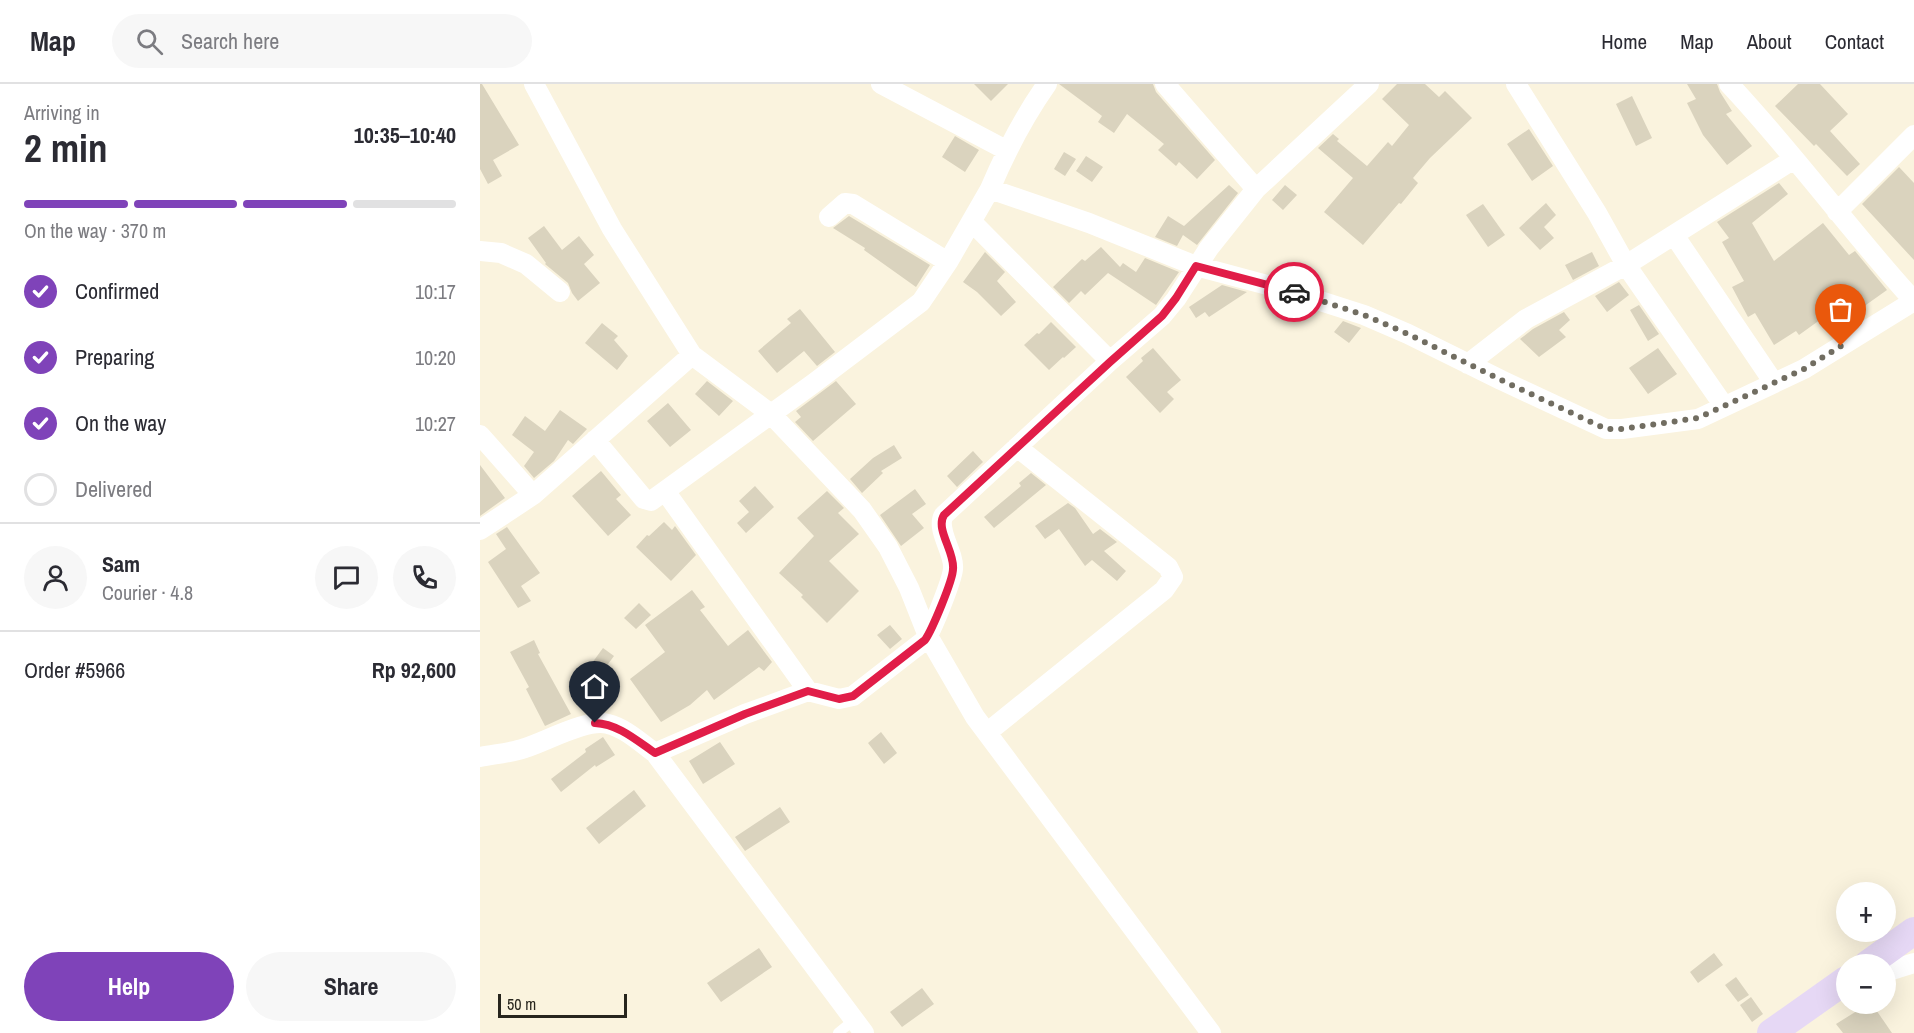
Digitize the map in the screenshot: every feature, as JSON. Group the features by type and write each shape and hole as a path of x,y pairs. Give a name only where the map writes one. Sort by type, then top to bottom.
{"main road":[{"path":"1882,954 1914,931"},
{"path":"1771,1033 1836,987"}],"street":[{"path":"534,84 612,229 692,355 771,414 862,510 888,547 909,588 928,636 966,703 1211,1033"},
{"path":"881,84 1006,150"},
{"path":"595,440 644,499 651,501 921,302 972,222 990,189 1006,150 1047,84"},
{"path":"1165,84 1256,189"},
{"path":"655,753 745,714 808,691 839,699 853,696 925,640 953,571 953,560 941,526 942,518 1162,316 1209,248 1256,189 1369,84"},
{"path":"1516,84 1597,213 1626,265 1724,406"},
{"path":"990,189 1089,224 1196,266 1286,290 1364,315 1606,429 1622,429 1698,418 1804,369 1914,301 1837,212 1735,86"},
{"path":"1837,212 1914,135"},
{"path":"1468,364 1526,319 1626,265 1794,159"},
{"path":"829,217 845,203 853,204 948,262"},
{"path":"972,222 1110,362"},
{"path":"1674,235 1774,383"},
{"path":"480,250 501,253 526,264 560,292"},
{"path":"480,530 533,495 692,355"},
{"path":"480,435 533,495"},
{"path":"986,731 1164,590 1173,577 1168,567 1017,447"},
{"path":"665,491 808,691"},
{"path":"480,757 523,749 583,725 595,723 607,723 655,753 859,1027"},
{"path":"1896,968 1914,963"}],"lane":[{"path":"837,1033 859,1027"}],"building":[{"path":"480,84 519,145 493,160 502,176 488,184 480,169"},
{"path":"974,84 1008,84 991,101"},
{"path":"1059,84 1153,84 1156,92 1215,160 1197,179 1179,162 1176,166 1158,150 1164,144 1127,114 1114,133 1098,122 1102,116"},
{"path":"1397,84 1425,84 1439,97 1445,91 1472,118 1430,158 1413,178 1418,183 1363,245 1324,212 1353,178 1318,148 1333,134 1339,139 1337,141 1367,166 1388,142 1392,146 1409,125 1382,99"},
{"path":"1687,84 1717,84 1732,111 1726,114 1752,146 1727,165 1703,135 1687,103 1696,99"},
{"path":"1798,84 1820,84 1848,114 1830,131 1860,164 1847,176 1775,106"},
{"path":"1632,96 1652,138 1636,146 1616,104"},
{"path":"1529,129 1553,166 1532,181 1507,144"},
{"path":"955,136 979,150 965,172 942,157"},
{"path":"1064,152 1076,159 1065,176 1054,169"},
{"path":"1086,156 1103,167 1092,182 1076,171"},
{"path":"1899,167 1914,183 1914,260 1862,204"},
{"path":"1779,183 1788,194 1752,223 1774,261 1823,223 1849,255 1855,251 1887,290 1849,317 1842,308 1826,320 1824,317 1799,335 1796,331 1774,345 1755,313 1748,317 1732,287 1744,281 1722,242 1729,238 1717,222"},
{"path":"1229,185 1238,193 1197,245 1183,235 1177,246 1155,237 1168,216 1184,226"},
{"path":"1285,185 1297,195 1283,210 1272,200"},
{"path":"1546,203 1556,215 1544,227 1554,238 1540,250 1519,228"},
{"path":"1483,204 1505,235 1488,247 1466,215"},
{"path":"849,216 930,265 916,287 864,250 865,248 833,228"},
{"path":"544,226 562,250 579,236 594,255 584,264 600,283 578,301 568,283 545,264 528,238"},
{"path":"1101,247 1120,267 1123,263 1136,272 1145,258 1179,272 1156,305 1108,273 1085,295 1081,291 1069,303 1053,287 1082,259 1085,261"},
{"path":"985,252 1005,272 997,281 1016,302 1001,316 977,292 963,282"},
{"path":"1592,252 1599,266 1573,280 1565,265"},
{"path":"1619,282 1629,295 1607,312 1595,296"},
{"path":"1222,285 1247,292 1209,317 1205,312 1196,318 1189,307"},
{"path":"1639,305 1659,334 1648,341 1630,310"},
{"path":"800,309 835,352 817,366 804,351 777,373 758,351 791,323 787,319"},
{"path":"1564,312 1570,320 1559,330 1566,337 1539,357 1520,339 1533,329"},
{"path":"1343,321 1361,328 1349,343 1334,332"},
{"path":"1051,322 1076,347 1049,370 1024,345"},
{"path":"602,323 618,336 614,340 628,356 617,370 585,343"},
{"path":"1153,348 1181,380 1167,392 1174,399 1160,413 1126,377 1143,361 1141,358"},
{"path":"1658,348 1677,374 1648,394 1629,368"},
{"path":"707,381 733,401 719,416 695,394"},
{"path":"836,381 856,404 813,441 795,422 801,417 796,411"},
{"path":"668,403 691,430 670,447 647,421"},
{"path":"560,410 587,429 573,444 568,440 554,461 534,478 524,466 534,452 512,435 525,416 545,431"},
{"path":"894,445 902,458 881,471 883,473 862,493 850,479 873,458"},
{"path":"973,451 983,462 957,487 947,476"},
{"path":"480,465 505,498 480,516"},
{"path":"601,471 621,495 616,499 631,515 608,536 572,496"},
{"path":"1031,473 1046,485 994,528 984,517 1021,486 1019,483"},
{"path":"755,486 774,507 746,533 737,523 749,512 739,501"},
{"path":"915,489 926,504 912,514 924,528 901,546 880,515"},
{"path":"827,491 844,508 838,513 859,534 829,561 859,591 827,623 801,597 803,595 779,573 814,536 797,518"},
{"path":"1068,503 1075,508 1093,534 1100,529 1117,542 1104,551 1126,571 1117,581 1092,560 1085,566 1059,529 1045,539 1035,526"},
{"path":"664,522 672,530 675,526 696,555 671,581 636,547"},
{"path":"507,527 540,573 521,586 531,601 518,608 488,562 506,549 496,534"},
{"path":"692,590 705,607 700,610 728,646 748,630 772,662 764,671 759,667 714,700 707,690 690,705 661,722 630,679 665,652 645,625"},
{"path":"639,603 651,615 636,629 624,618"},
{"path":"890,625 902,639 890,649 877,635"},
{"path":"534,640 540,653 538,654 571,714 545,726 526,689 529,687 510,652"},
{"path":"603,648 614,656 605,668 600,668 592,663"},
{"path":"881,732 897,753 884,764 868,743"},
{"path":"603,737 615,755 596,767 595,765 561,792 551,779 586,752 585,749"},
{"path":"720,742 735,764 703,784 689,761"},
{"path":"634,790 646,806 599,844 586,828"},
{"path":"780,807 790,822 745,851 735,837"},
{"path":"759,948 772,967 721,1002 707,983"},
{"path":"1714,953 1723,965 1698,983 1690,972"},
{"path":"1736,977 1749,995 1738,1002 1725,985"},
{"path":"922,988 934,1004 902,1027 890,1012"},
{"path":"1751,997 1763,1014 1752,1022 1740,1005"},
{"path":"1852,1014 1879,1014 1892,1033 1843,1033 1836,1024"}],"way so far":[{"path":"1294,292 1364,315 1408,334 1606,429 1622,429 1698,418 1804,369 1841,346"}],"route":[{"path":"595,723 607,723 617,728 655,753 745,714 808,691 839,699 853,696 925,640 932,630 953,571 953,560 941,526 944,515 1162,316 1196,266 1294,292"}]}
